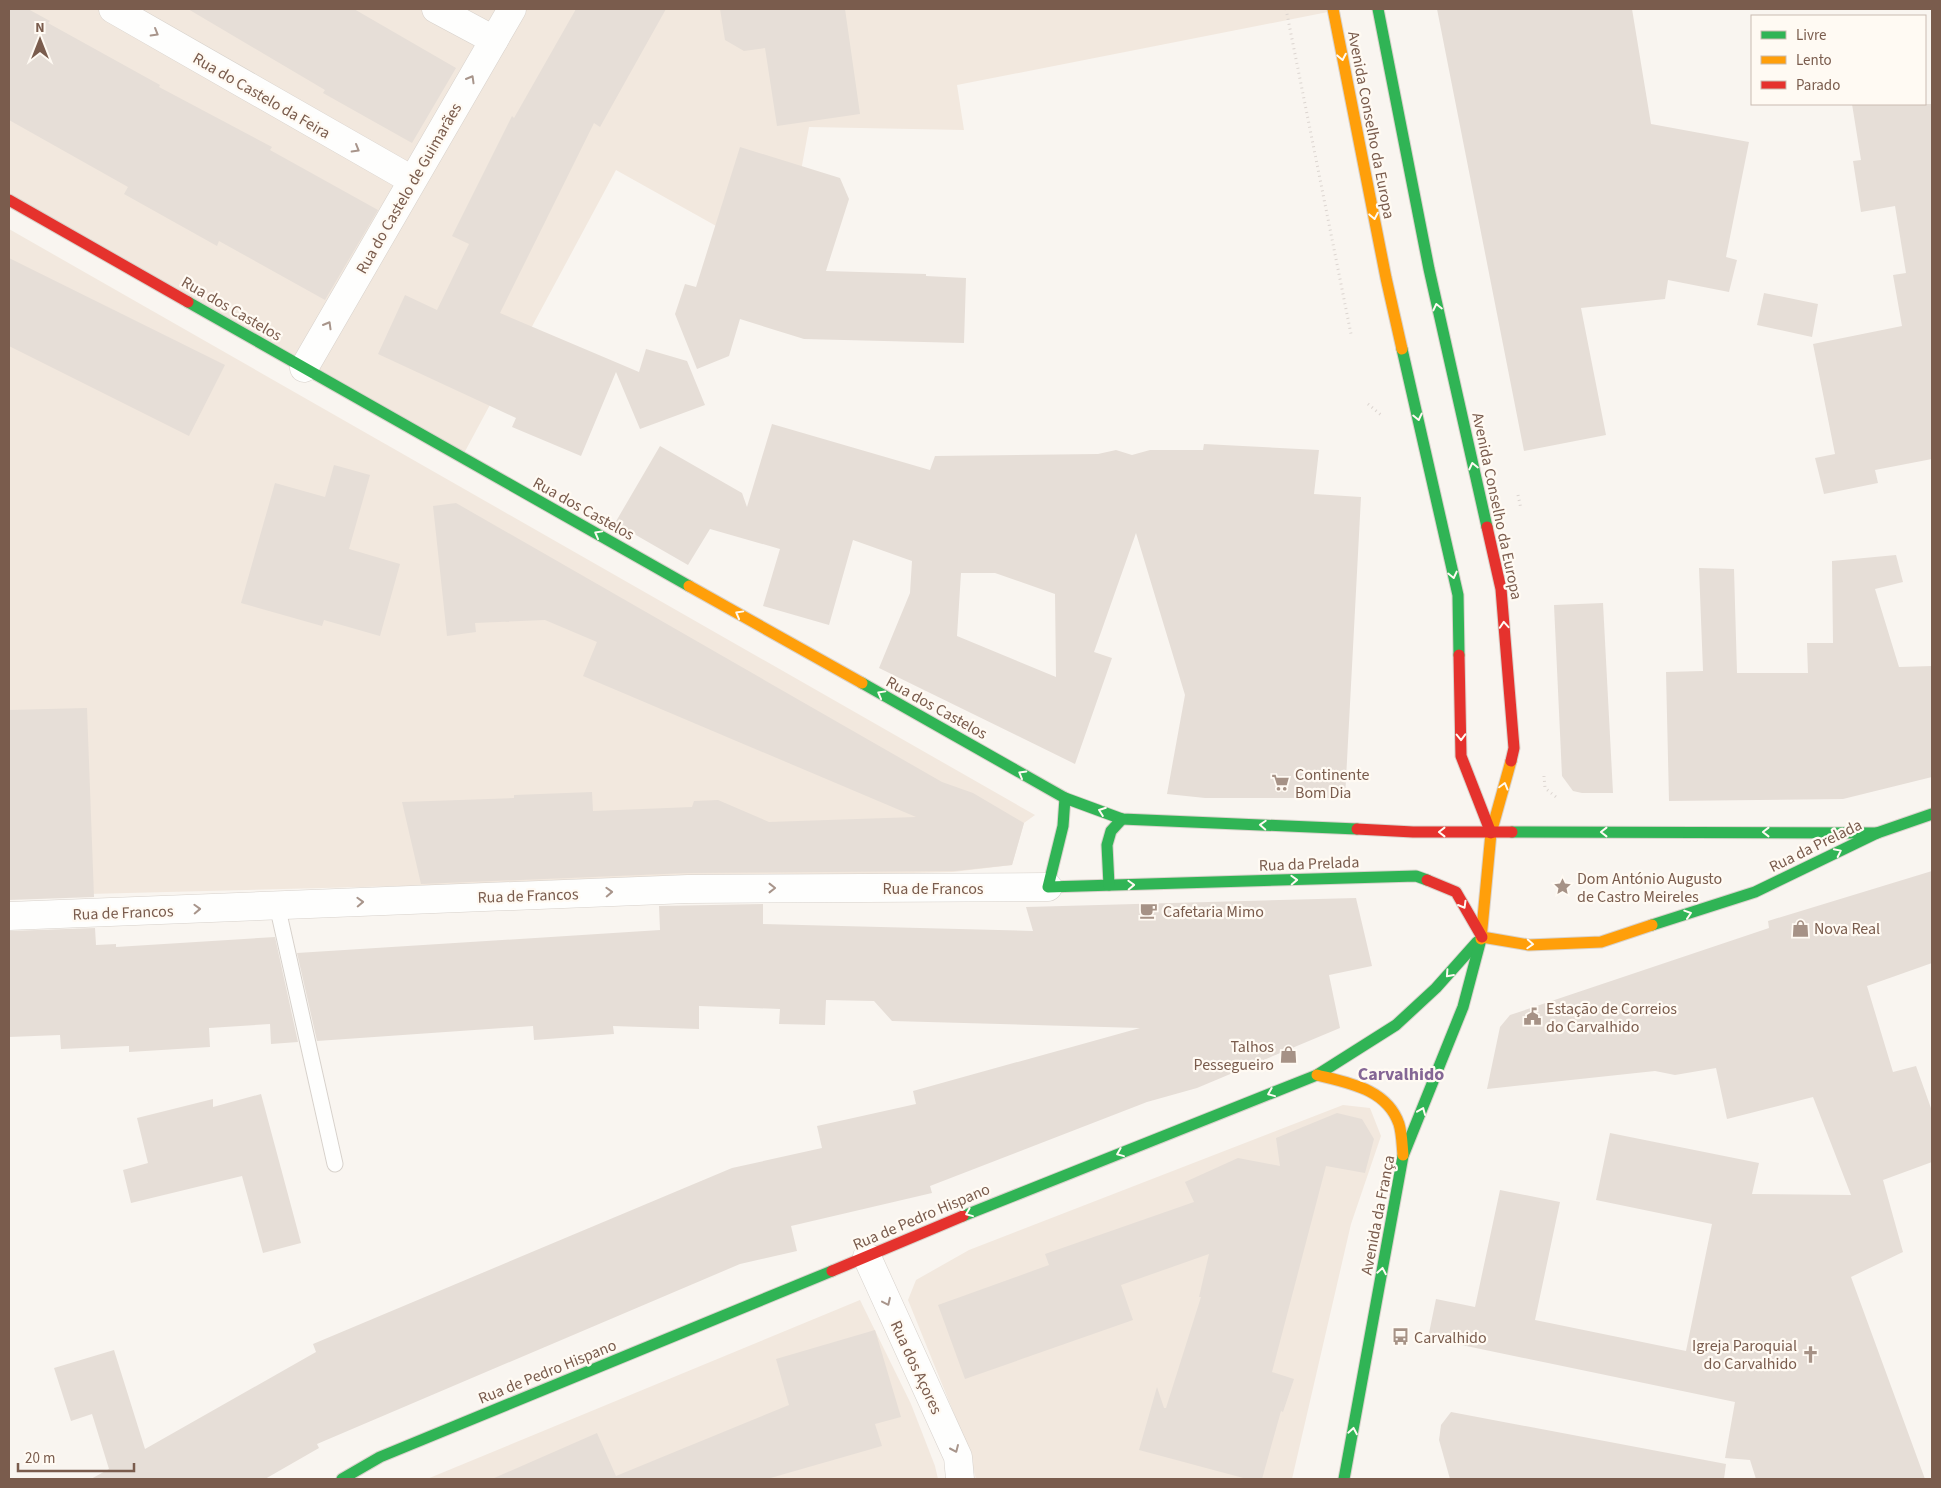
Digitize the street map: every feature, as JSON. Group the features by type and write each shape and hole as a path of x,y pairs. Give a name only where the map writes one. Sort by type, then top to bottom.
{"main road":[{"name":"Avenida Conselho da Europa","path":"1333,9 1386,278 1458,595 1461,756 1491,833"},
{"name":"Avenida Conselho da Europa","path":"1378,9 1429,269 1501,589 1514,748 1491,833"},
{"name":"Rua dos Castelos","path":"9,200 1065,798"},
{"name":"Rua da Prelada","path":"1065,798 1122,819 1413,832 1877,833"},
{"path":"1048,887 1063,826 1065,798"},
{"path":"1877,833 1932,814"},
{"path":"1109,885 1107,845 1111,831 1122,819"},
{"path":"1482,937 1491,833"},
{"name":"Rua da Prelada","path":"1048,887 1416,876 1456,892 1482,937 1529,945 1601,942 1755,892 1877,833"},
{"name":"Rua de Pedro Hispano","path":"342,1479 380,1457 867,1258 950,1220 1317,1075 1396,1025 1436,988 1482,937"},
{"name":"Avenida da França","path":"1344,1479 1403,1156 1463,1007 1482,937"},
{"path":"1317,1075 1354,1084 1371,1091 1379,1095 1392,1107 1400,1125 1403,1156"}],"street":[{"name":"Rua do Castelo da Feira","path":"113,9 412,180"},
{"path":"436,9 494,40"},
{"name":"Rua do Castelo de Guimarães","path":"304,368 512,9"},
{"name":"Rua de Francos","path":"9,916 688,888 1048,887"},
{"name":"Rua dos Açores","path":"867,1258 958,1456 960,1479"}],"lane":[{"path":"277,905 335,1164"}],"path":[{"path":"1286,9 1351,334"}],"shaded area":[{"path":"9,9 1333,9 1333,11 957,85 964,130 809,127 784,264 616,170 462,457 9,200"},
{"path":"9,229 1035,815 1024,823 1012,865 953,872 9,896"},
{"path":"1343,1105 1370,1108 1381,1136 1351,1224 1292,1479 976,1479 963,1436 908,1300 916,1280 969,1250"},
{"path":"860,1300 911,1404 935,1466 938,1479 427,1479"}],"building":[{"path":"9,9 28,9 50,21 48,23 160,85 159,87 272,147 270,150 378,210 325,300 219,241 217,246 124,194 128,187 9,120"},
{"path":"188,9 354,9 456,68 412,143 323,93 325,90"},
{"path":"576,9 666,9 600,127 594,123 500,313 639,372 646,349 687,361 705,405 640,429 616,372 581,456 512,427 516,418 378,354 405,295 437,310 469,244 452,236 512,116 514,118"},
{"path":"720,9 845,9 860,114 777,126 765,48 744,51 725,40"},
{"path":"1437,9 1632,9 1651,124 1749,142 1726,257 1737,260 1729,292 1668,280 1665,299 1581,308 1606,435 1524,451"},
{"path":"1932,104 1932,459 1875,470 1878,483 1824,494 1815,458 1835,454 1813,344 1902,326 1893,275 1906,273 1895,206 1861,212 1853,161 1861,160 1852,105"},
{"path":"740,147 840,178 849,199 826,271 926,274 926,276 966,278 964,343 804,339 740,319 729,356 697,369 675,314 685,284 696,287"},
{"path":"9,258 225,365 189,436 9,346"},
{"path":"1764,293 1818,304 1812,337 1757,325"},
{"path":"772,424 930,470 935,456 1098,454 1116,450 1132,455 1150,450 1203,450 1204,444 1319,450 1314,494 1361,497 1345,798 1205,798 1167,794 1185,695 1136,533 1094,652 1112,658 1075,764 879,668 910,593 912,561 853,540 829,625 763,606 780,549 710,529 688,565 615,523 660,446 742,493 747,507","holes":["961,573 995,573 1055,594 1056,677 957,636"]},
{"path":"334,465 370,475 349,549 400,564 380,636 324,620 322,626 241,603 275,483 325,497"},
{"path":"456,503 942,782 973,793 1024,823 1012,865 955,871 688,873 421,884 402,802 514,798 514,795 592,792 593,811 692,807 694,801 718,800 769,822 916,817 583,676 597,642 545,620 475,623 476,632 447,636 433,506"},
{"path":"1896,555 1903,582 1875,589 1899,667 1932,666 1932,777 1843,799 1669,801 1666,672 1703,671 1699,568 1734,569 1737,673 1808,673 1807,643 1833,643 1832,561"},
{"path":"1603,603 1613,793 1582,793 1573,791 1562,776 1554,605"},
{"path":"87,708 94,897 9,900 9,710"},
{"path":"1932,871 1932,963 1867,986 1893,1072 1916,1066 1932,1111 1932,1162 1883,1180 1903,1252 1851,1277 1925,1479 1756,1479 1750,1460 1725,1458 1735,1402 1428,1338 1436,1299 1475,1307 1500,1190 1560,1202 1535,1320 1686,1351 1712,1224 1596,1200 1610,1133 1759,1163 1752,1194 1851,1195 1813,1097 1727,1119 1716,1068 1675,1075 1655,1071 1487,1089 1500,1027 1510,1015 1769,928 1768,921"},
{"path":"1356,898 1372,966 1329,975 1340,1028 1197,1088 1147,1102 930,1186 932,1193 791,1226 797,1251 740,1264 317,1444 319,1448 265,1479 91,1479 109,1469 92,1414 71,1421 54,1368 114,1350 145,1449 316,1352 313,1344 732,1168 822,1148 817,1126 916,1104 913,1091 1140,1028 892,1021 874,1001 826,1000 825,1025 779,1024 780,1009 699,1006 699,1029 613,1026 614,1034 534,1040 533,1026 317,1041 297,953 660,930 659,906 763,904 763,924 1033,931 1026,907"},
{"path":"95,928 96,945 116,944 116,947 275,937 298,1042 271,1044 270,1024 209,1028 210,1047 129,1052 129,1046 61,1049 60,1035 9,1037 9,931"},
{"path":"261,1094 301,1243 263,1253 242,1176 131,1203 123,1170 148,1163 137,1118 213,1099 213,1107"},
{"path":"1337,1113 1362,1119 1374,1139 1365,1173 1326,1166 1272,1372 1294,1379 1283,1412 1281,1411 1262,1479 1247,1479 1139,1450 1157,1387 1164,1408 1166,1408 1201,1297 1199,1297 1209,1254 1121,1285 1133,1320 965,1379 938,1305 1049,1265 1045,1254 1194,1202 1185,1182 1238,1158 1280,1166 1276,1138"},
{"path":"875,1330 901,1417 875,1424 882,1446 767,1479 492,1479 597,1433 616,1476 789,1405 776,1359"},
{"path":"1451,1412 1726,1464 1724,1479 1450,1479 1439,1440 1441,1425"}],"traffic: fast":[{"path":"1378,9 1429,269 1487,527"},
{"path":"188,302 689,586"},
{"path":"1402,349 1458,595 1459,655"},
{"path":"862,683 1065,798 1122,819 1357,829"},
{"path":"1065,798 1063,826 1048,887 1416,876 1427,880"},
{"path":"1652,925 1755,892 1877,833 1932,814"},
{"path":"1109,885 1107,845 1111,831 1122,819"},
{"path":"1512,832 1877,833"},
{"path":"1344,1479 1403,1156 1463,1007 1481,939"},
{"path":"963,1216 1317,1075 1396,1025 1436,988 1477,942"},
{"path":"342,1479 380,1457 832,1271"}],"traffic: slow":[{"path":"1333,9 1386,278 1402,349"},
{"path":"689,586 862,683"},
{"path":"1481,939 1491,833 1511,761"},
{"path":"1482,937 1529,945 1601,942 1652,925"},
{"path":"1317,1075 1366,1089 1386,1103 1399,1124 1403,1155"}],"traffic: jam":[{"path":"9,200 188,302"},
{"path":"1487,527 1501,589 1514,748 1511,761"},
{"path":"1459,655 1461,756 1491,833"},
{"path":"1357,829 1413,832 1512,832"},
{"path":"1427,880 1456,892 1482,937"},
{"path":"832,1271 963,1216"}],"place":[{"name":"Continente Bom Dia","path":"1281,783"},
{"name":"Dom António Augusto de Castro Meireles","path":"1563,887"},
{"name":"Cafetaria Mimo","path":"1149,911"},
{"name":"Nova Real","path":"1800,928"},
{"name":"Estação de Correios do Carvalhido","path":"1532,1017"},
{"name":"Talhos Pessegueiro","path":"1288,1055"},
{"name":"Carvalhido","path":"1400,1337"},
{"name":"Igreja Paroquial do Carvalhido","path":"1811,1354"}],"district":[{"name":"Carvalhido","path":"1401,1074"}]}
